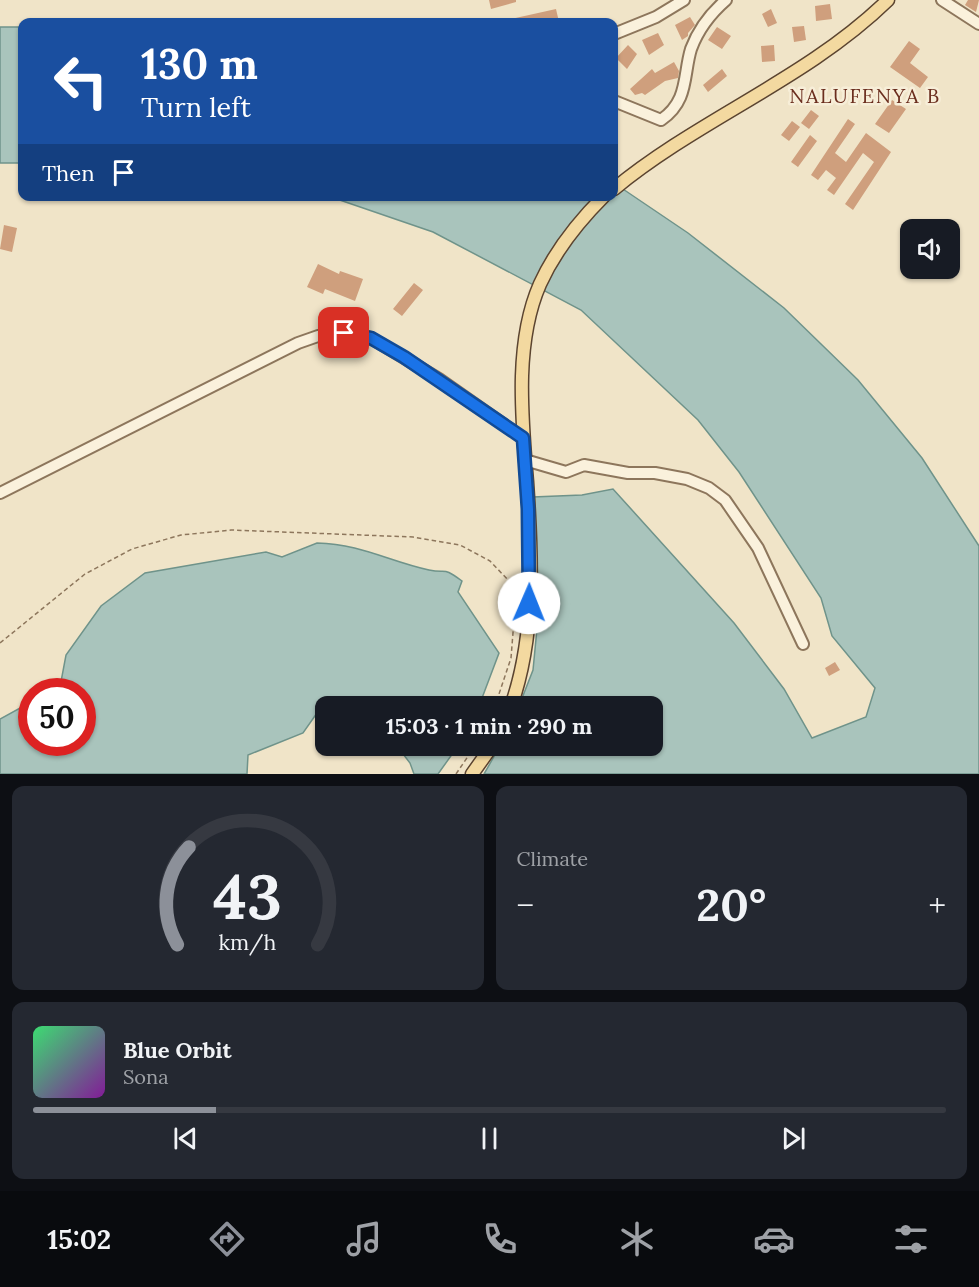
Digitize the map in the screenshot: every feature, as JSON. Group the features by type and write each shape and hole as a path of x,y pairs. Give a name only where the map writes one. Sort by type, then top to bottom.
{"main road":[{"path":"618,186 659,153 792,76 864,23 888,0"},
{"path":"514,696 520,678 528,621 527,482 521,393 532,314 539,286 553,259 584,216 599,201"},
{"path":"472,774 485,756"}],"street":[{"path":"618,32 656,16 684,0"},
{"path":"618,102 649,117 661,120 667,116 682,92 691,50 701,30 713,11 726,0"},
{"path":"942,0 979,24"},
{"path":"0,493 298,343 318,336 344,333 371,338 404,357 523,438"},
{"path":"525,460 566,472 584,465 628,473 655,473 687,479 709,488 725,500 758,548 803,644"}],"path":[{"path":"0,643 85,574 132,549 182,535 231,530 413,537 460,545 490,561 509,581 516,595 511,658 498,696"},
{"path":"456,774 468,756"}],"water":[{"path":"0,27 18,27 18,163 0,163"},
{"path":"618,186 688,233 784,308 858,380 922,458 979,546 979,774 484,774 494,756 663,756 663,696 523,696 533,670 539,608 533,497 582,495 613,489 734,623 784,689 812,738 866,717 875,688 832,636 821,598 739,472 698,420 581,310 433,232 343,201 618,201"},
{"path":"317,543 333,544 429,570 448,572 456,576 462,581 458,592 499,653 483,696 315,696 315,716 303,733 248,755 247,774 0,774 0,719 18,709 18,756 96,756 96,678 62,678 66,655 101,606 145,573 266,552 282,557"},
{"path":"405,756 451,756 438,774 414,774"}],"building":[{"path":"489,0 516,0 516,2 491,9"},
{"path":"968,0 979,0 976,12 965,5"},
{"path":"830,4 832,19 816,21 815,6"},
{"path":"556,9 558,18 516,18"},
{"path":"771,9 777,23 768,27 762,14"},
{"path":"690,17 695,25 688,36 682,40 675,25"},
{"path":"804,26 806,40 794,42 792,27"},
{"path":"717,27 731,36 722,49 708,40"},
{"path":"658,33 664,45 649,55 642,40"},
{"path":"909,41 920,49 910,63 928,77 920,88 890,67"},
{"path":"628,45 637,54 627,69 618,60 618,56"},
{"path":"774,45 775,61 762,62 761,46"},
{"path":"674,62 679,71 678,78 665,81 645,95 642,93 635,95 630,89 652,69 655,73"},
{"path":"722,69 727,76 708,92 703,85"},
{"path":"892,100 906,109 889,133 875,124"},
{"path":"811,110 819,116 809,129 801,123"},
{"path":"848,119 855,124 835,153 846,162 866,133 891,152 853,210 845,204 874,162 863,153 834,195 827,190 836,178 826,170 818,180 811,175"},
{"path":"792,121 800,127 789,141 781,135"},
{"path":"810,135 817,141 798,167 791,162"},
{"path":"4,225 17,228 12,252 0,249"},
{"path":"318,264 339,274 340,271 363,279 355,301 325,289 323,294 307,287"},
{"path":"414,283 423,290 402,316 393,309"},
{"path":"835,662 840,670 829,676 825,668"}],"district":[{"name":"NALUFENYA B","path":"865,96"}],"route":[{"path":"344,333 371,338 404,357 523,438 528,509 529,603"}]}
